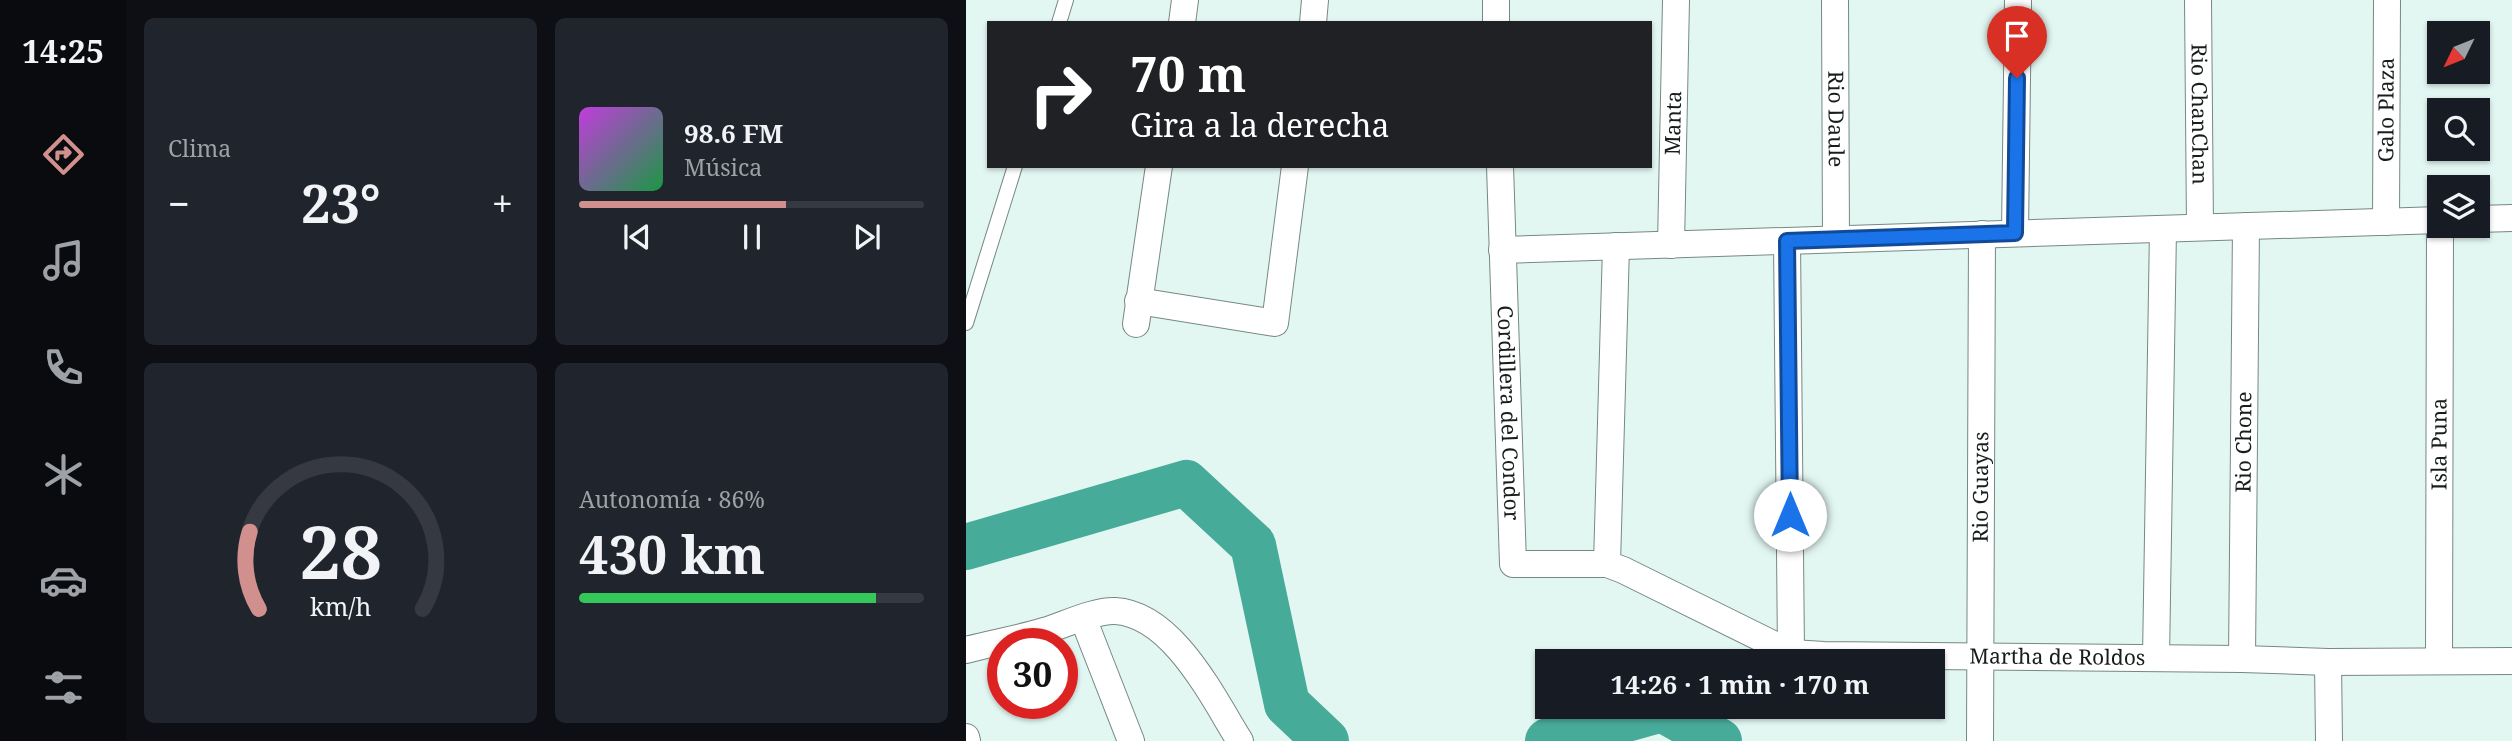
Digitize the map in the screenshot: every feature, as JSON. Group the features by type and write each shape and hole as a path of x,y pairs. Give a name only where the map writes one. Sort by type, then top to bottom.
{"street":[{"path":"1182,21 1185,0"},
{"path":"1312,21 1315,0"},
{"path":"1496,0 1496,21"},
{"name":"Manta","path":"1671,244 1676,0"},
{"name":"Rio Daule","path":"1835,0 1836,239"},
{"path":"2015,233 2018,0"},
{"name":"Rio ChanChan","path":"2198,0 2200,227"},
{"name":"Galo Plaza","path":"2386,222 2387,0"},
{"path":"1160,168 1137,313 1275,323 1295,168"},
{"name":"Cordillera del Condor","path":"1500,168 1513,564 1606,564"},
{"path":"2490,219 2512,218"},
{"path":"1502,250 2427,220"},
{"name":"Rio Chone","path":"2242,659 2245,226"},
{"path":"2156,658 2163,229"},
{"name":"Rio Guayas","path":"1980,741 1982,234"},
{"name":"Isla Puna","path":"2439,661 2440,238"},
{"path":"1787,241 1791,649"},
{"path":"1606,564 1616,246"},
{"name":"Martha de Roldos","path":"1606,564 1783,649"},
{"path":"966,650 1041,632 1114,610 1138,617 1158,628 1195,669 1240,741"},
{"path":"1083,618 1131,741"},
{"name":"Martha de Roldos","path":"1945,656 2328,662 2512,661"},
{"path":"2328,662 2329,741"}],"lane":[{"path":"1060,21 1066,0"},
{"path":"966,324 1013,168"}],"waterway":[{"path":"966,547 1186,483 1253,545 1287,704 1326,741"},
{"path":"1548,741 1662,709 1719,741"}],"route":[{"path":"1790,515 1787,241 2015,233 2017,78"}]}
